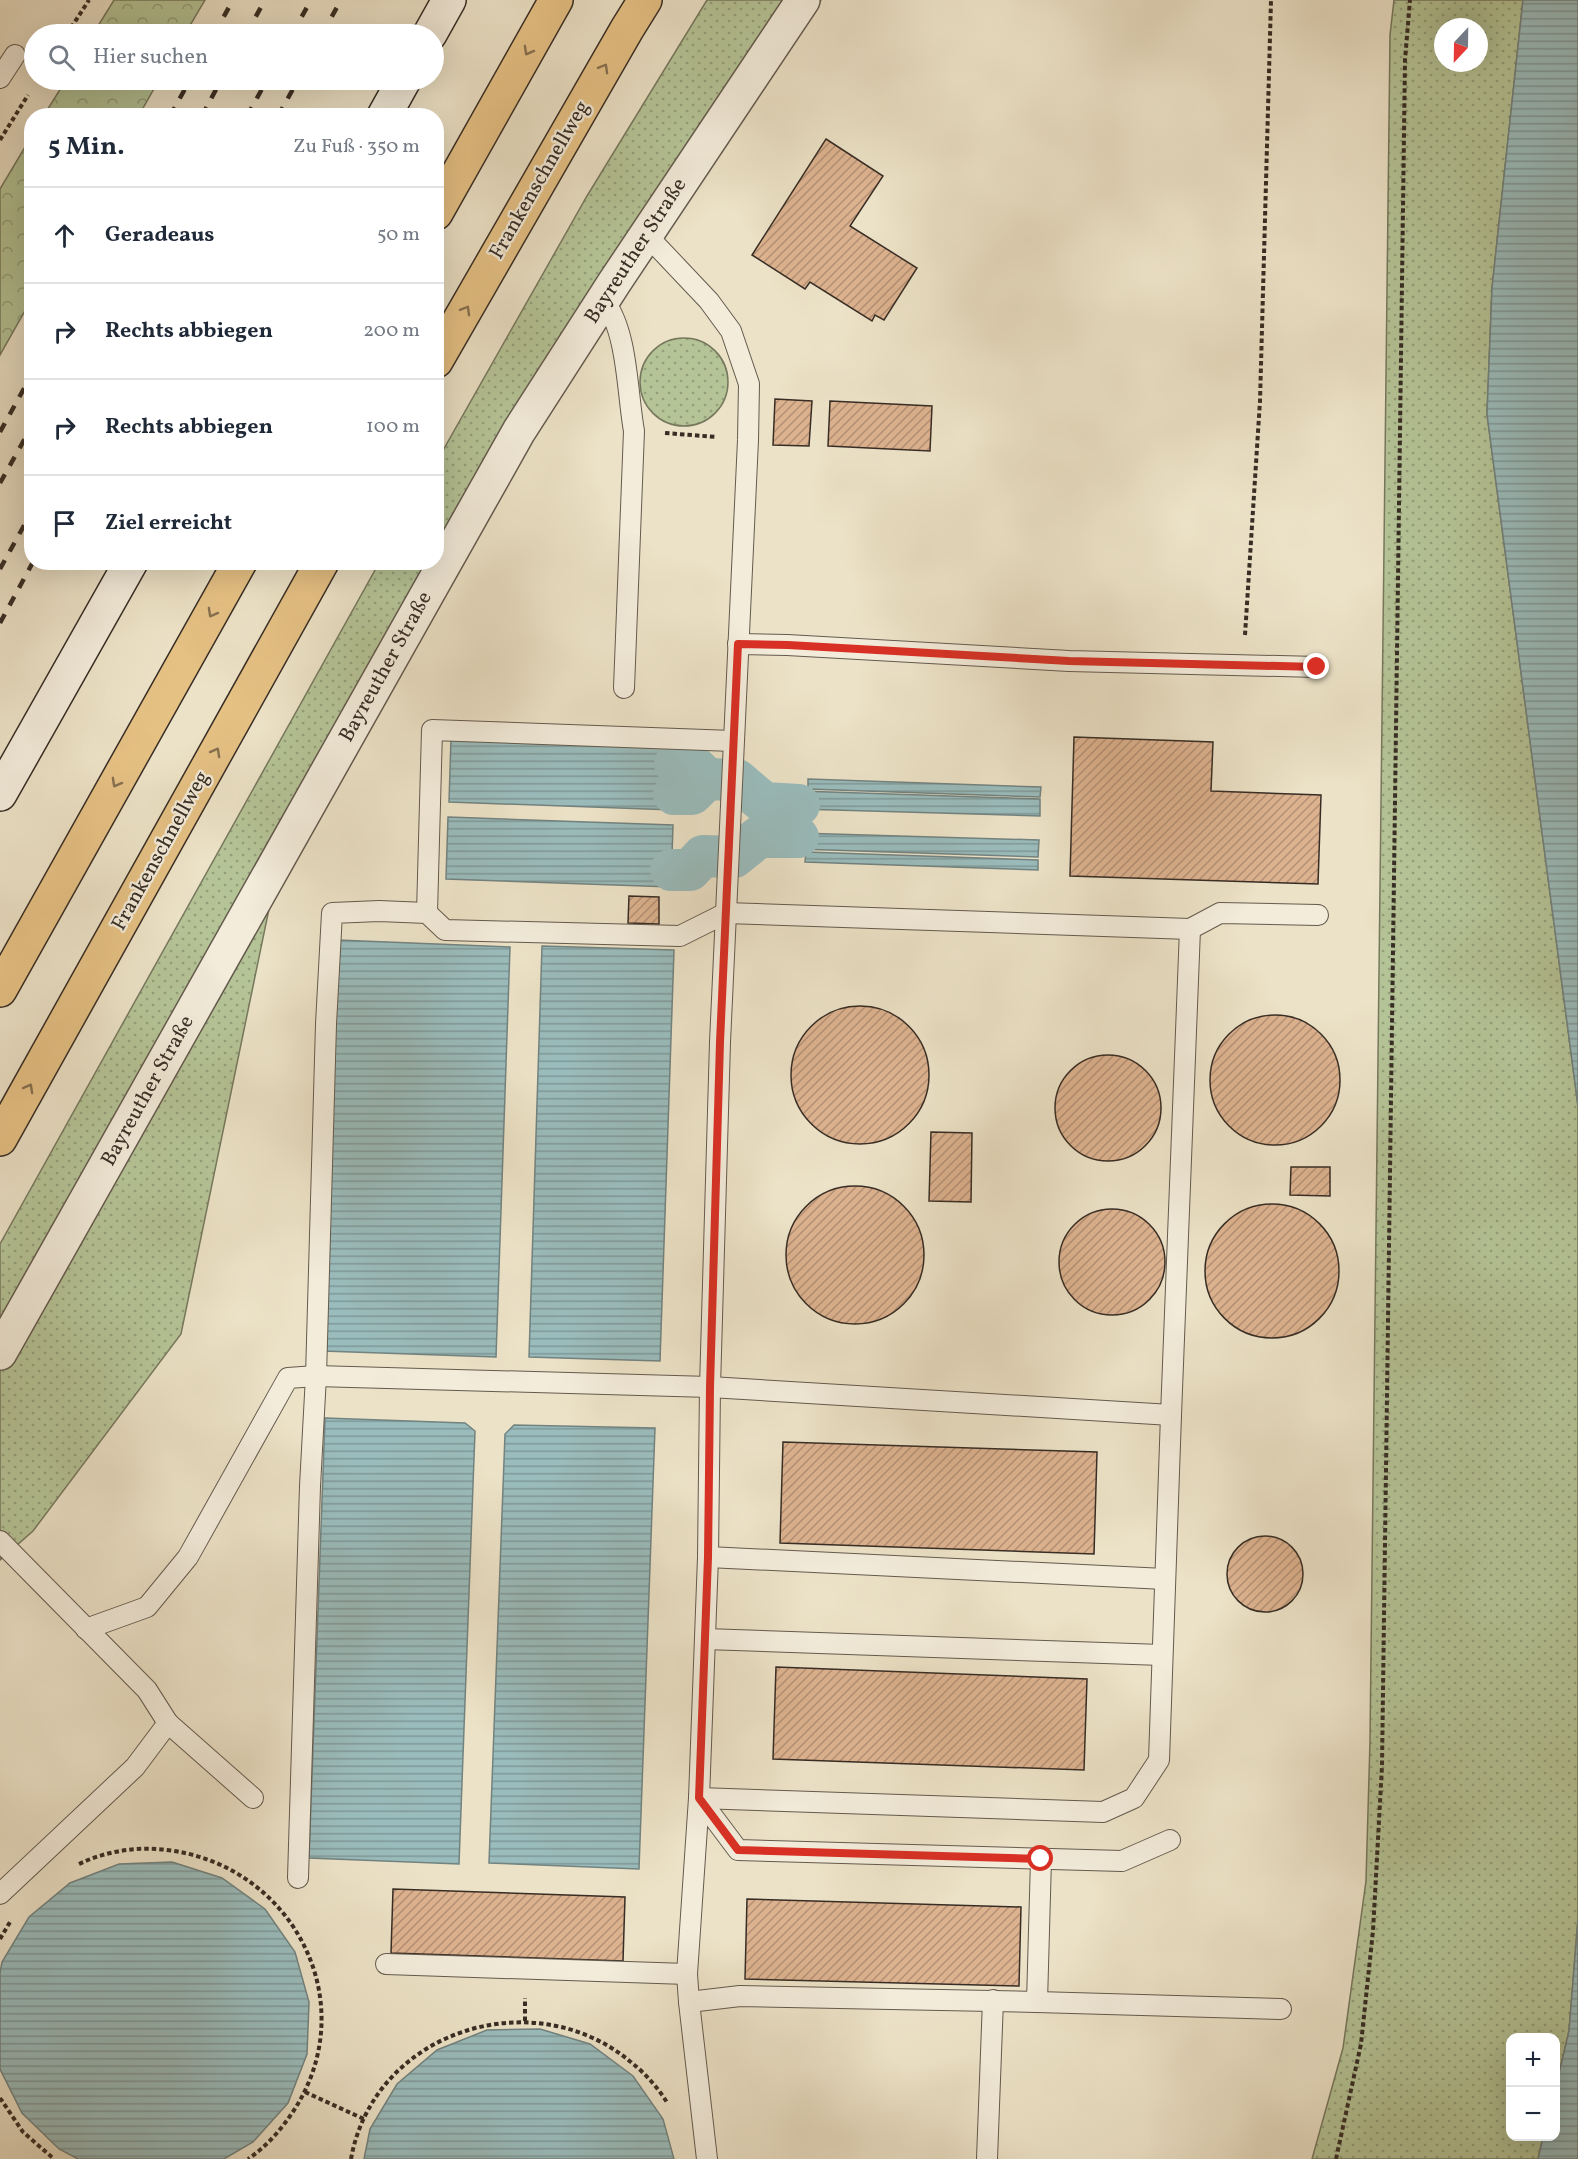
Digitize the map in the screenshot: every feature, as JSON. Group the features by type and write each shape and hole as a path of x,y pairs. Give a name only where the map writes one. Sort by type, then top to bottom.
{"highway":[{"path":"444,199 556,0"},
{"name":"Frankenschnellweg","path":"444,347 645,0"},
{"path":"0,990 236,570"},
{"name":"Frankenschnellweg","path":"0,1139 318,570"}],"street":[{"path":"436,24 449,0"},
{"name":"Bayreuther Straße","path":"444,564 519,431 603,300 803,0"},
{"path":"388,108 398,90"},
{"path":"0,794 126,570"},
{"name":"Bayreuther Straße","path":"0,1353 441,570"}],"lane":[{"path":"0,78 15,55"},
{"path":"645,237 657,246 709,301 730,331 749,384 726,913 699,1798 687,1974 707,2159"},
{"path":"603,300 612,310 626,358 634,431 624,688"},
{"path":"738,644 1069,661 1317,667"},
{"path":"427,913 432,730 733,741"},
{"path":"298,1878 326,1024 332,913 379,911 427,913 445,930 680,936 726,913 1190,929 1220,913 1318,915"},
{"path":"699,1798 1102,1812 1134,1798 1159,1760 1190,929"},
{"path":"86,1629 147,1607 188,1557 288,1378 316,1376 710,1387 1171,1415"},
{"path":"0,1541 147,1690 168,1723 253,1798"},
{"path":"708,1557 1165,1579"},
{"path":"705,1639 1162,1655"},
{"path":"0,1894 135,1767 168,1723"},
{"path":"699,1798 738,1850 1122,1861 1170,1840"},
{"path":"1037,2002 1041,1859"},
{"path":"386,1964 687,1974"},
{"path":"689,2002 740,1996 1281,2009"},
{"path":"987,2159 993,2001"}],"path":[{"path":"73,24 89,0"},
{"path":"1243,666 1260,401 1271,0"},
{"path":"1336,2159 1361,2044 1373,1931 1382,1766 1405,60 1410,0"},
{"path":"0,140 32,90"},
{"path":"634,431 748,440"},
{"path":"70,1868 90,1859 123,1850 155,1848 188,1852 220,1863 249,1880 274,1901 292,1924 306,1950 316,1977 320,2006 320,2036 315,2064 305,2092 291,2116 273,2138 248,2159"},
{"path":"0,1939 12,1918"},
{"path":"351,2159 364,2119 378,2095 396,2073 418,2055 442,2040 468,2029 496,2023 525,2021 557,2025 589,2035 618,2051 644,2073 670,2108"},
{"path":"305,2092 364,2119"},
{"path":"0,2098 23,2132 54,2159"}],"green space":[{"path":"114,0 205,0 191,24 99,24"},
{"path":"707,0 821,0 573,371 275,880 181,1334 33,1531 0,1560 0,1244 375,570 444,570 444,449 587,196"},
{"path":"1394,0 1523,0 1492,288 1487,414 1578,1106 1578,1919 1569,2031 1560,2069 1560,2033 1506,2033 1506,2141 1542,2141 1538,2159 1312,2159 1343,2048 1366,1881 1370,1741 1390,35"},
{"path":"60,90 153,90 143,108 48,108"},
{"path":"24,149 24,312 0,355 0,189"},
{"path":"684,338 701,341 715,351 725,365 728,382 725,399 715,413 701,423 684,426 667,423 653,413 643,399 640,382 643,365 653,351 667,341"}],"water":[{"path":"1523,0 1578,0 1578,1106 1487,414 1492,288"},
{"path":"451,739 676,747 674,810 449,802"},
{"path":"808,779 1041,787 1040,797 808,789"},
{"path":"800,791 1040,799 1040,816 799,809"},
{"path":"448,817 673,825 671,887 446,879"},
{"path":"798,833 1039,840 1038,857 798,849"},
{"path":"806,852 1038,860 1038,870 805,862"},
{"path":"338,940 510,947 496,1357 323,1351"},
{"path":"542,946 674,950 660,1361 529,1357"},
{"path":"325,1418 465,1423 475,1431 459,1864 309,1858"},
{"path":"514,1425 655,1428 639,1869 489,1863 505,1434"},
{"path":"172,1862 222,1878 265,1909 295,1952 309,2002 307,2054 288,2103 253,2142 224,2159 78,2159 59,2149 22,2113 0,2069 2,1962 29,1917 70,1883 119,1864"},
{"path":"1578,1919 1578,2159 1538,2159 1542,2141 1560,2141 1560,2069 1569,2031"},
{"path":"540,2029 590,2044 633,2076 663,2119 674,2159 364,2159 370,2129 397,2084 437,2050 487,2030"}],"building":[{"path":"826,139 883,176 850,226 917,268 884,320 875,315 872,321 810,282 805,289 752,255"},
{"path":"775,399 812,401 809,446 773,445"},
{"path":"830,401 932,406 930,451 828,446"},
{"path":"1074,737 1213,742 1211,791 1321,795 1318,884 1070,876"},
{"path":"629,896 659,897 659,924 628,923"},
{"path":"860,1006 886,1011 909,1026 924,1049 929,1075 924,1101 909,1124 886,1139 860,1144 834,1139 811,1124 796,1101 791,1075 796,1049 811,1026 834,1011"},
{"path":"1275,1015 1300,1020 1321,1034 1335,1055 1340,1080 1335,1105 1321,1126 1300,1140 1275,1145 1250,1140 1229,1126 1215,1105 1210,1080 1215,1055 1229,1034 1250,1020"},
{"path":"1108,1055 1128,1059 1146,1070 1157,1088 1161,1108 1157,1128 1146,1146 1128,1157 1108,1161 1088,1157 1070,1146 1059,1128 1055,1108 1059,1088 1070,1070 1088,1059"},
{"path":"931,1132 972,1133 971,1202 929,1201"},
{"path":"1291,1167 1330,1167 1330,1196 1290,1195"},
{"path":"855,1186 881,1191 904,1206 919,1229 924,1255 919,1281 904,1304 881,1319 855,1324 829,1319 806,1304 791,1281 786,1255 791,1229 806,1206 829,1191"},
{"path":"1272,1204 1298,1209 1320,1223 1334,1245 1339,1271 1334,1297 1320,1319 1298,1333 1272,1338 1246,1333 1224,1319 1210,1297 1205,1271 1210,1245 1224,1223 1246,1209"},
{"path":"1112,1209 1132,1213 1150,1224 1161,1242 1165,1262 1161,1282 1150,1300 1132,1311 1112,1315 1092,1311 1074,1300 1063,1282 1059,1262 1063,1242 1074,1224 1092,1213"},
{"path":"783,1442 1097,1452 1094,1554 780,1543"},
{"path":"1258,1536 1272,1536 1286,1542 1297,1553 1303,1567 1300,1589 1292,1601 1272,1612 1258,1612 1244,1606 1233,1595 1227,1581 1227,1567 1233,1553 1244,1542"},
{"path":"776,1667 1087,1679 1084,1770 773,1759"},
{"path":"393,1889 625,1897 623,1961 391,1953"},
{"path":"747,1899 1021,1907 1019,1986 745,1979"}],"waterway":[{"path":"675,764 693,765 707,779"},
{"path":"674,794 692,794 707,779 737,780 764,803 799,805"},
{"path":"671,870 690,870 703,856 734,857 759,837 798,837"}],"railway":[{"path":"220,24 233,0"},
{"path":"252,24 265,0"},
{"path":"298,24 311,0"},
{"path":"328,24 341,0"},
{"path":"174,108 184,90"},
{"path":"206,108 216,90"},
{"path":"251,108 261,90"},
{"path":"282,108 292,90"},
{"path":"0,432 24,388"},
{"path":"0,483 24,440"},
{"path":"0,569 24,526"},
{"path":"0,623 29,570"}],"route":[{"path":"1041,1859 738,1850 699,1798 708,1557 710,1387 720,1042 738,644 1069,661 1317,667"}]}
